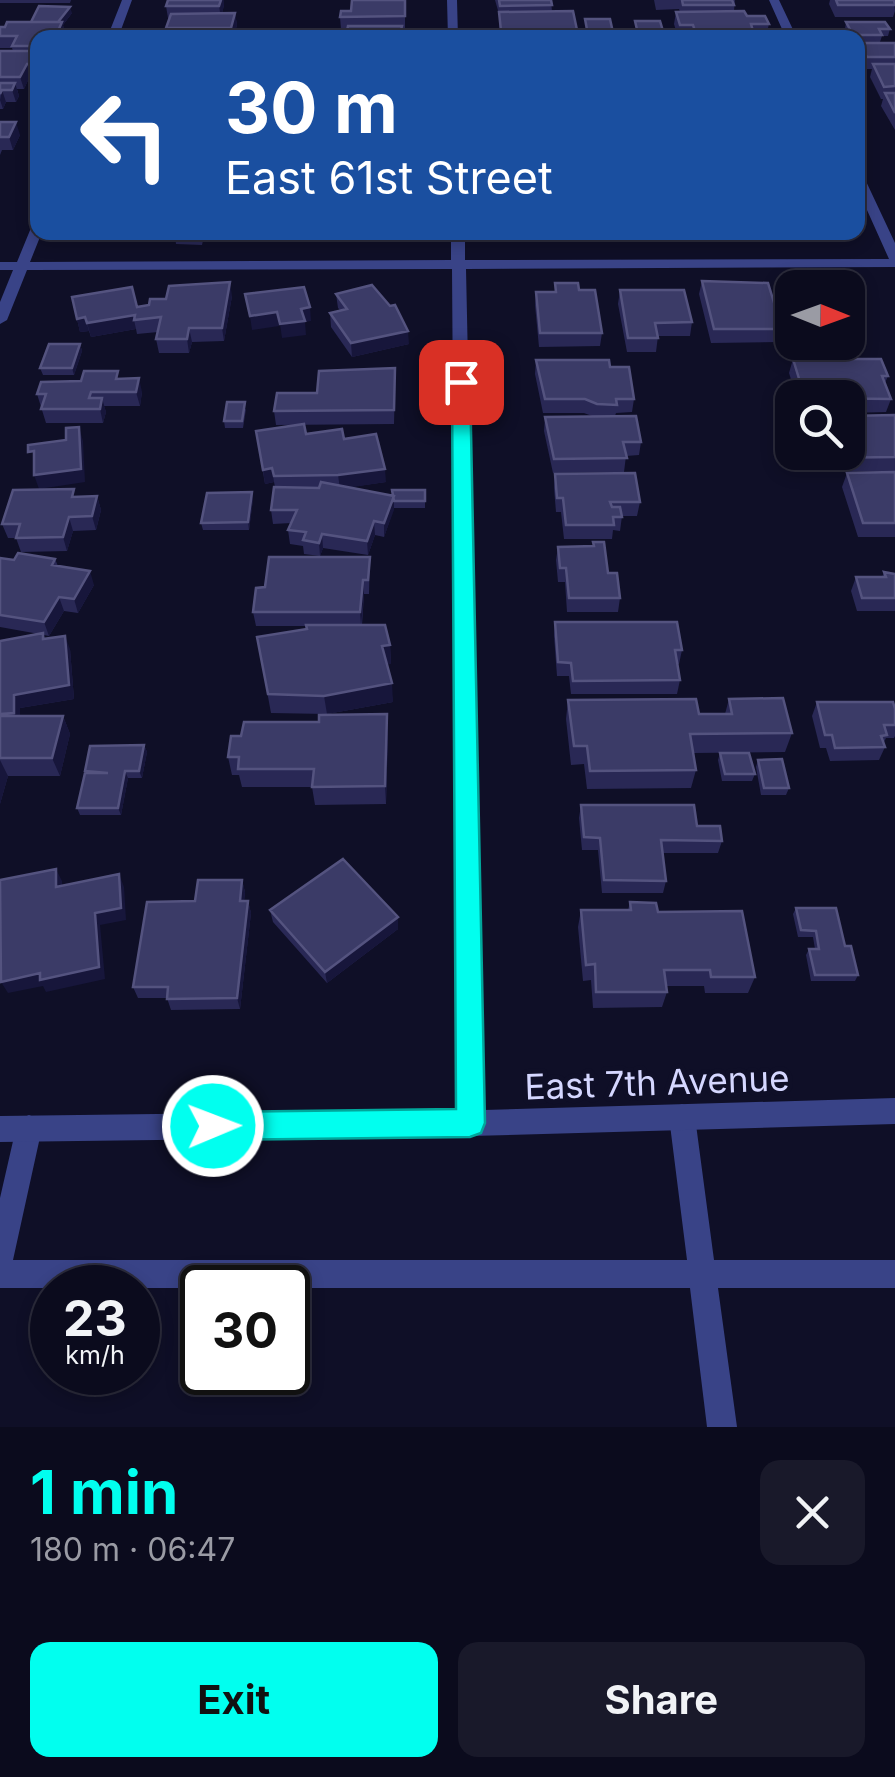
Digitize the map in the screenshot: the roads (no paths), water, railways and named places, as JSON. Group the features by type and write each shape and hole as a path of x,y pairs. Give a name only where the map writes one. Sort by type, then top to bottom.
{"street":[{"path":"115,30 127,0"},
{"path":"452,0 453,30"},
{"path":"774,0 788,30"},
{"path":"0,266 895,260 865,194"},
{"path":"0,320 32,240"},
{"path":"458,240 470,1123"},
{"name":"East 7th Avenue","path":"0,1128 470,1123 895,1111"},
{"path":"682,1117 722,1427"},
{"path":"0,1258 29,1128"},
{"path":"0,1274 895,1274"}]}
